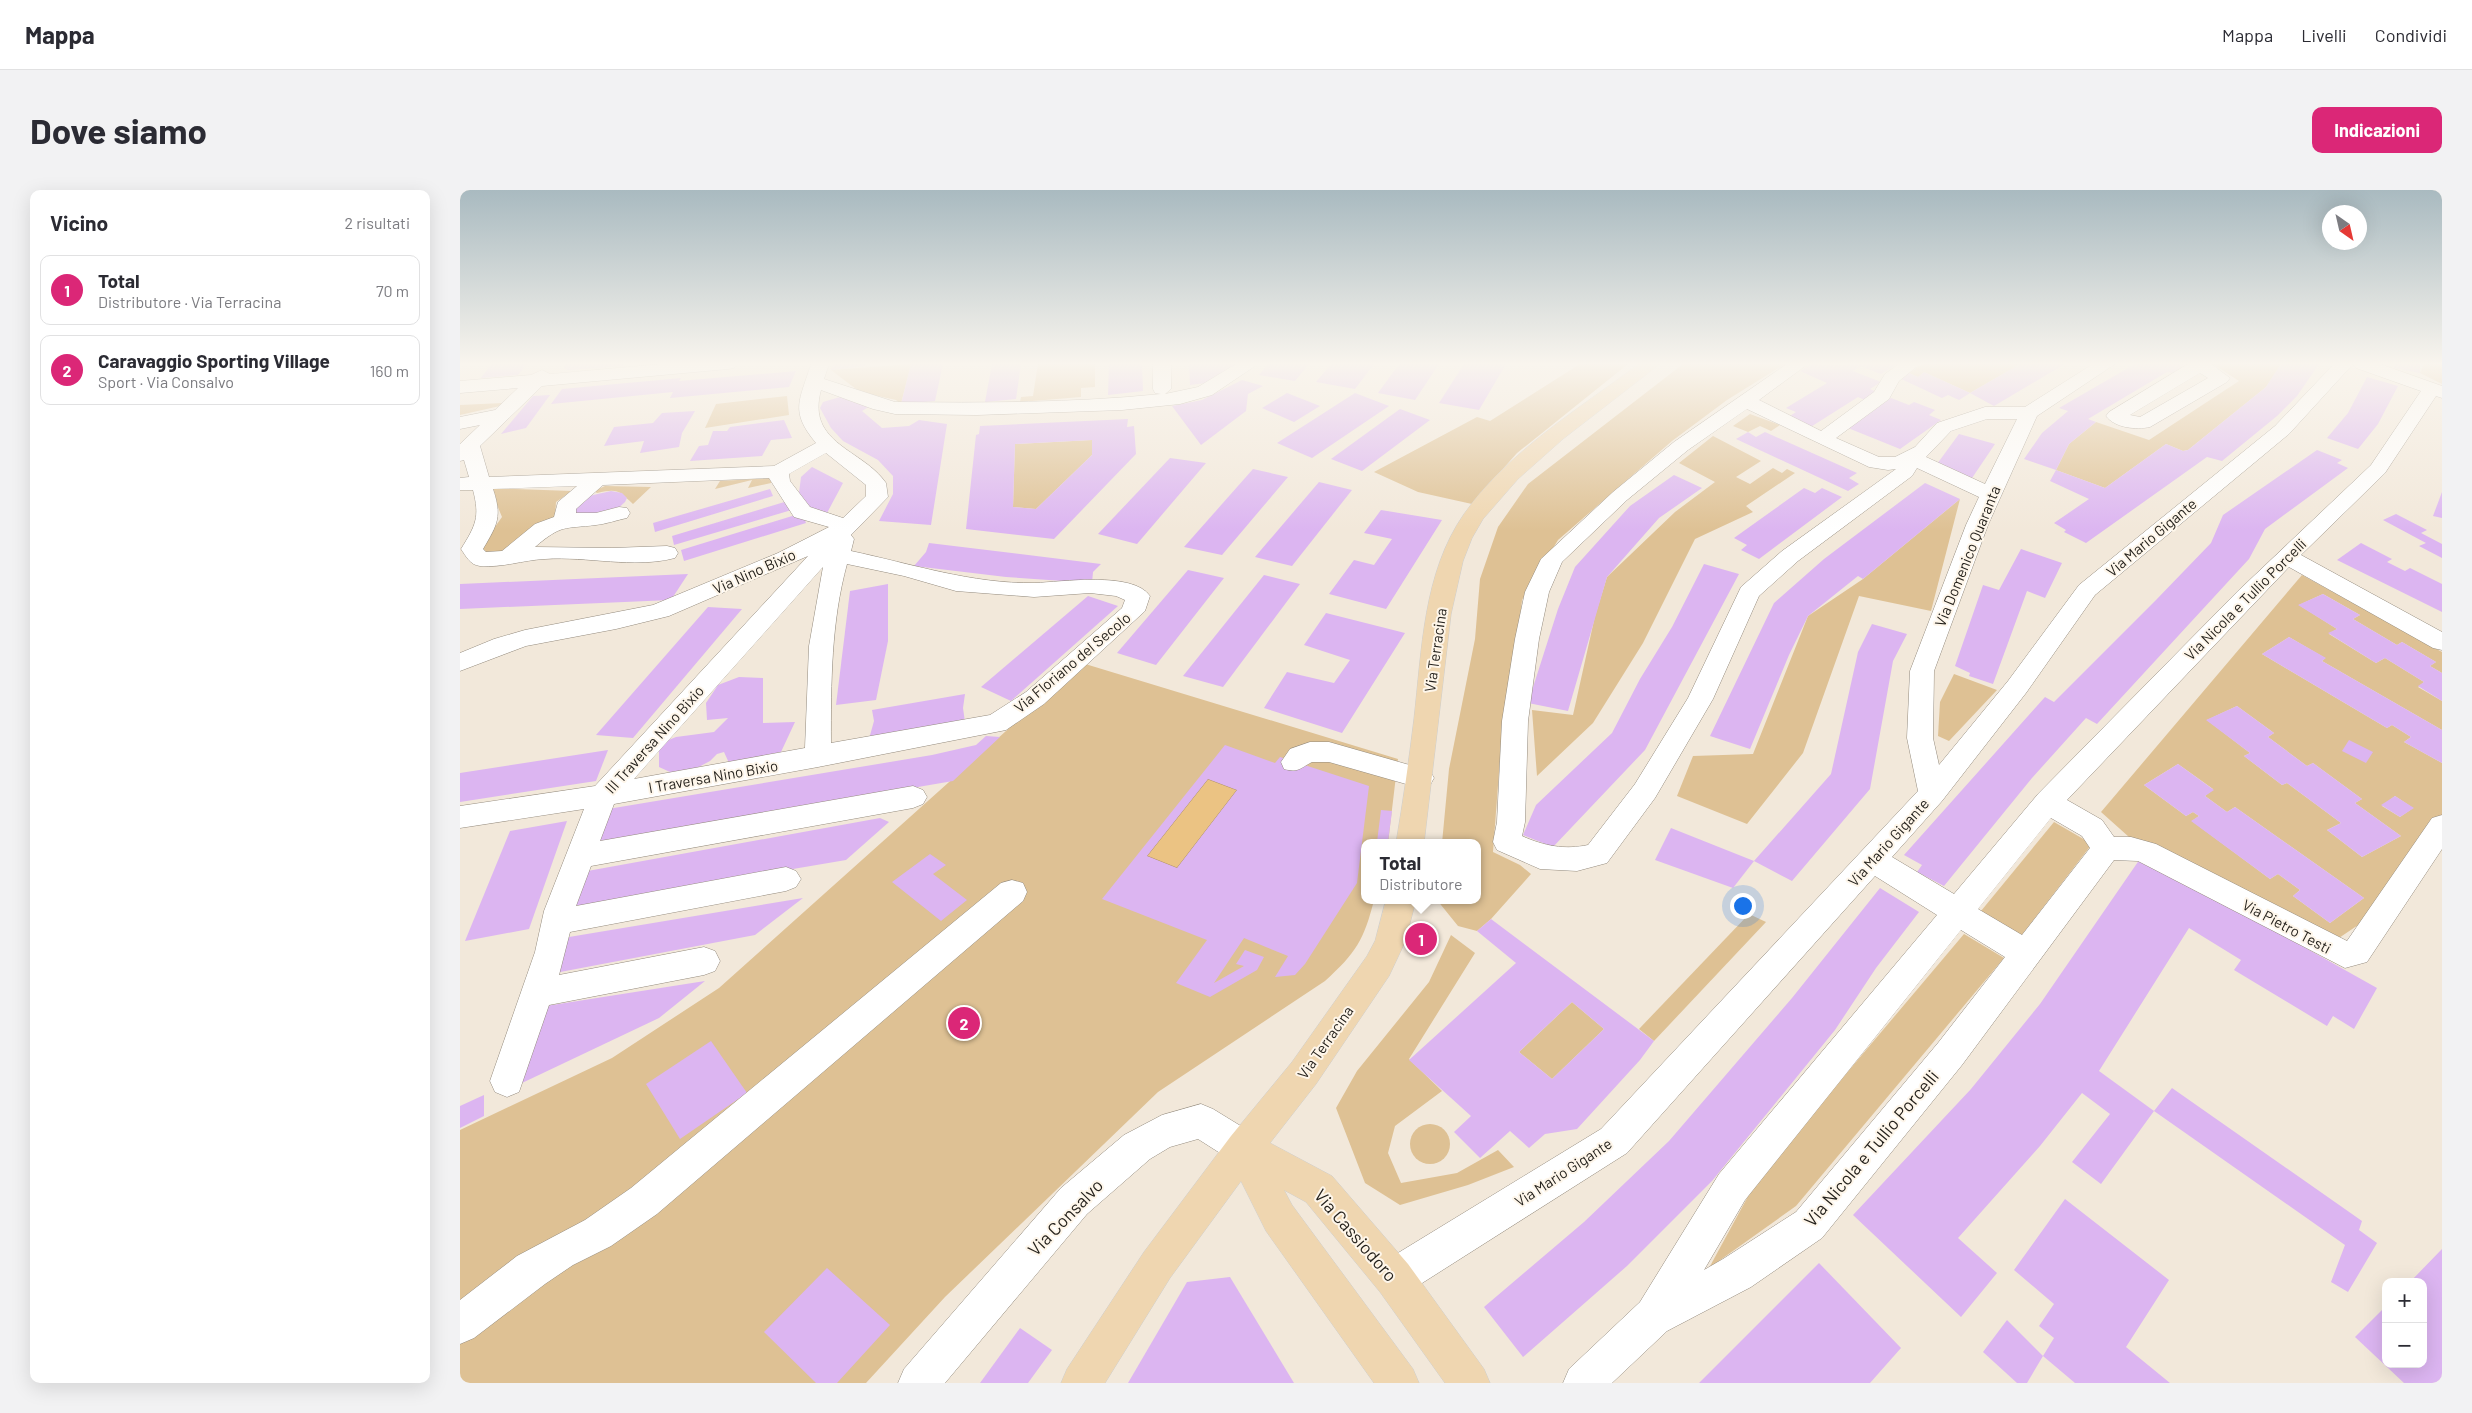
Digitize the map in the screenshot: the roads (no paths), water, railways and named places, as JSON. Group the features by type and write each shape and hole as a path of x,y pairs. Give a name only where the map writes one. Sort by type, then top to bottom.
{"main road":[{"name":"Via Terracina","path":"1411,839 1420,778 1437,616 1456,549 1472,517 1509,476 1578,420"},
{"name":"Via Terracina","path":"1081,1383 1157,1265 1244,1148 1304,1073 1378,966 1390,942 1400,904"},
{"name":"Via Cassiodoro","path":"1244,1148 1320,1189 1394,1278 1470,1383"},
{"path":"1244,1148 1279,1218 1399,1383"}],"street":[{"path":"460,423 476,420"},
{"path":"497,420 465,450 470,484 489,510 482,533 472,550 480,559 507,558 545,552 612,555 667,553"},
{"name":"Via Nino Bixio","path":"460,663 472,656 515,642 553,632 640,617 684,603 812,545 848,526 863,514 877,497 876,482 838,453 809,420"},
{"path":"1721,420 1682,446 1620,496 1552,559 1536,592 1527,639 1515,721 1511,822 1507,842 1540,857 1577,859 1597,855 1645,791 1700,699 1749,592 1790,556 1905,472 1910,457"},
{"path":"1783,420 1876,463 1900,462 1922,451 1944,428 1967,420"},
{"path":"1822,439 1849,420"},
{"name":"Via Domenico Quaranta","path":"1932,794 1920,738 1922,670 1977,525 2026,420"},
{"path":"2124,420 2129,422 2143,422 2147,420"},
{"name":"Via Mario Gigante","path":"1394,1278 1614,1141 1932,794 2017,687 2087,590 2282,430 2292,420"},
{"name":"Via Nicola e Tullio Porcelli","path":"1654,1316 1732,1187 2048,802 2191,652 2378,469 2417,420"},
{"path":"470,484 779,476 829,444"},
{"path":"1910,457 1991,495"},
{"path":"779,476 802,512 848,526 827,595 818,672 818,757"},
{"path":"564,520 566,508 597,480"},
{"path":"507,558 543,529 564,520 597,519 618,513"},
{"name":"III Traversa Nino Bixio","path":"507,1081 551,952 559,911 603,795 848,526"},
{"name":"Via Floriano del Secolo","path":"818,757 997,724 1034,698 1133,611 1138,596 1119,589 1090,586 1034,590 956,584 908,570 838,555"},
{"path":"2287,557 2442,642"},
{"path":"1294,762 1299,756 1310,752 1329,752 1420,778"},
{"name":"I Traversa Nino Bixio","path":"460,817 603,795 818,757"},
{"path":"580,856 912,797"},
{"path":"2048,802 2092,828 2106,849"},
{"name":"Via Pietro Testi","path":"2106,849 2131,848 2146,852 2337,952 2351,955 2356,953 2442,826"},
{"name":"Via Nicola e Tullio Porcelli","path":"1583,1383 1654,1316 1737,1272 1808,1225 1950,1054 2106,849"},
{"path":"1873,860 2026,954"},
{"path":"557,922 786,879"},
{"path":"460,1324 531,1270 560,1252 598,1233 644,1201 1012,892"},
{"path":"538,993 704,961"},
{"name":"Via Consalvo","path":"918,1383 1074,1201 1137,1147 1162,1132 1201,1121 1244,1148"}],"place":[{"name":"Total","path":"1421,939"},
{"name":"Caravaggio Sporting Village","path":"964,1023"}]}
